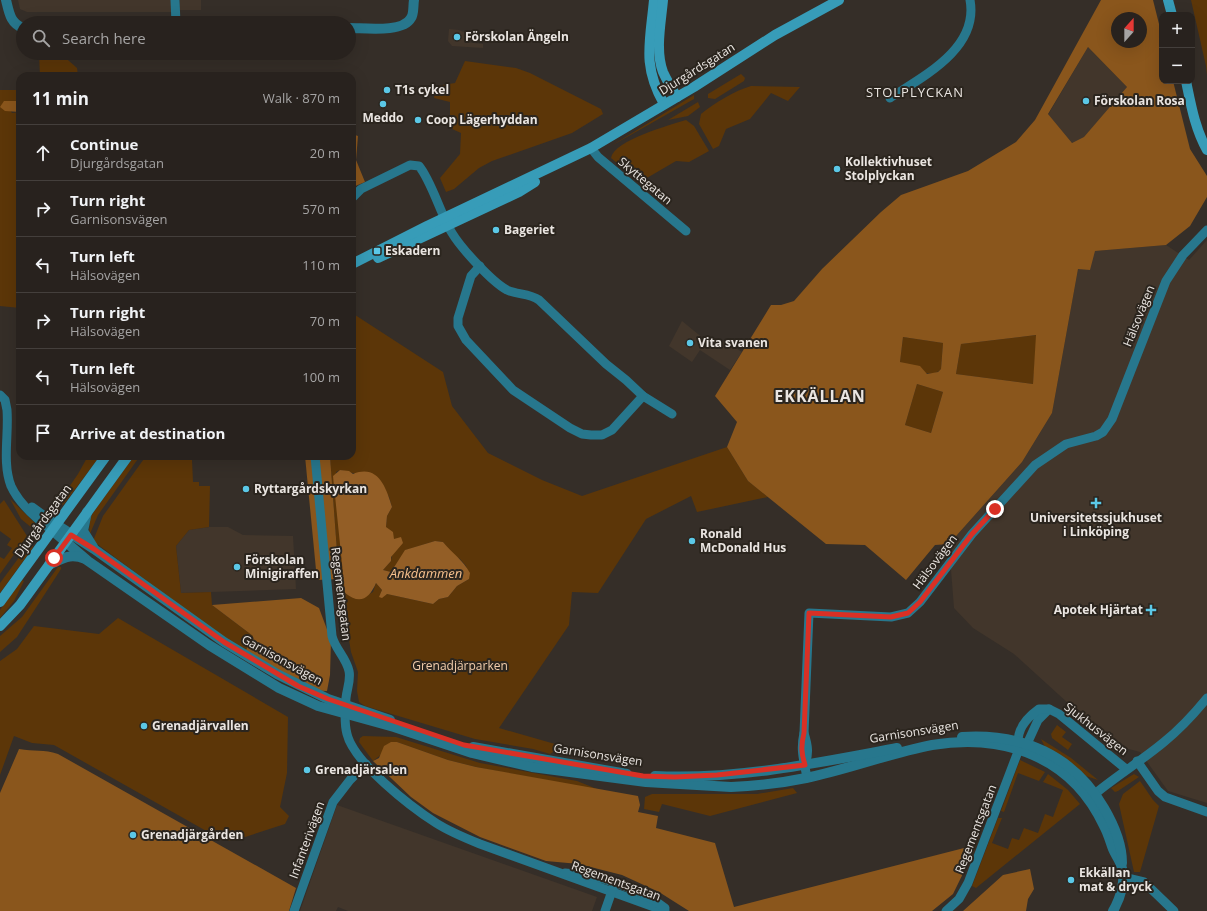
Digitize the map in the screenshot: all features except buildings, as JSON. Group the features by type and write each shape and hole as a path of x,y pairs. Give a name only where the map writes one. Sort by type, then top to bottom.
{"main road":[{"path":"654,0 649,62 652,82 664,104"},
{"path":"663,0 659,37 660,61 667,80 677,97"},
{"name":"Djurgårdsgatan","path":"356,262 446,222 519,192 568,160 677,97 775,35 839,0"},
{"path":"1168,0 1171,12"},
{"path":"1187,84 1195,120 1201,139 1207,150"},
{"name":"Djurgårdsgatan","path":"356,268 446,222"},
{"name":"Djurgårdsgatan","path":"0,602 103,460"},
{"path":"0,626 20,605 125,460"}],"street":[{"path":"6,0 12,20 16,25"},
{"path":"175,0 176,16"},
{"path":"356,28 397,28 407,24 412,17 414,0"},
{"path":"890,98 935,68 960,44 970,20 970,0"},
{"name":"Skyttegatan","path":"591,148 598,157 686,231"},
{"path":"356,195 365,187 410,165 416,165 421,169 446,222 457,240 493,279 509,290 533,295 587,347 643,396 672,414"},
{"name":"Hälsovägen","path":"806,778 805,765 808,754 808,745 804,733 809,613 891,617 908,613 920,602 972,534 1035,465 1066,444 1096,436 1103,432 1112,419 1166,281 1183,255 1207,230"},
{"path":"480,266 471,276 458,318 458,326 466,340 513,390 570,428 582,434 591,435 602,435 612,430 643,396"},
{"path":"0,395 5,400 7,410 8,474 12,487 41,522 55,528"},
{"name":"Regementsgatan","path":"315,460 332,636 333,643 345,661 349,673 346,710 347,735 355,750 366,764 392,789 437,824 480,844 560,873 579,874 664,911"},
{"path":"87,512 83,531 94,549"},
{"name":"Garnisonsvägen","path":"55,528 68,538 88,561 172,621 262,679 306,701 346,710 476,748 624,773 660,776 698,776 765,771 948,739 977,736 1021,744 1063,771 1092,796 1122,865 1123,877 1116,909"},
{"name":"Garnisonsvägen","path":"68,538 94,549 224,642 298,686 346,710 485,756 532,767 646,782 717,787 750,786 806,778 934,745 976,743 1021,744"},
{"path":"49,564 65,557 72,556 88,561"},
{"name":"Sjukhusvägen","path":"1092,796 1126,769 1162,744 1179,729 1207,698"},
{"name":"Sjukhusvägen","path":"1021,744 1023,724 1031,714 1039,709 1049,709 1067,720 1126,769"},
{"name":"Sjukhusvägen","path":"1021,744 1038,720 1049,709"},
{"name":"Regementsgatan","path":"946,911 959,899 968,883 1021,744"},
{"path":"1137,761 1158,791 1165,797 1207,812"},
{"name":"Infanterivägen","path":"294,911 333,802 350,780 366,764"},
{"path":"1123,877 1144,882 1174,911"},
{"path":"605,911 613,888"},
{"name":"Regementsgatan","path":"613,888 647,896 670,911"}],"shaded area":[{"path":"18,0 172,0 172,12 27,12 20,9"},
{"path":"180,0 201,0 201,10 179,10"},
{"path":"1101,0 1153,0 1159,24 1159,84 1174,84 1190,149 1207,176 1207,197 1190,226 1166,245 1095,251 1090,270 1078,269 1052,413 1022,462 949,544 935,545 906,580 865,545 826,544 748,481 727,447 737,422 715,396 771,305 781,305 794,301 822,269 881,212 901,195 968,171 1016,142 1035,120","holes":["1088,47 1127,87 1084,137 1072,143 1048,114","1036,335 1033,384 956,374 961,344","903,337 943,343 941,369 938,372 927,374 920,366 900,362","917,384 943,392 931,433 905,425"]},
{"name":"Förskolan Ängeln","path":"449,29 459,30 466,33 465,42 483,44 483,48 452,46 448,41"},
{"name":"Förskolan Rosa","path":"1088,47 1127,87 1084,138 1072,143 1048,115"},
{"path":"4,101 16,101 16,112 5,111 0,107"},
{"path":"356,135 358,136 356,160"},
{"path":"356,160 365,182 356,186"},
{"name":"Universitetssjukhuset i Linköping","path":"1207,240 1207,803 1168,791 1140,752 1114,745 1014,654 973,628 954,608 949,544 1022,462 1052,413 1078,269 1094,251 1166,245 1189,260"},
{"name":"Vita svanen","path":"682,321 715,348 724,341 742,352 730,370 700,350 692,362 669,346"},
{"path":"305,460 330,460 339,579 317,580"},
{"name":"Förskolan Minigiraffen","path":"209,527 228,527 243,535 293,536 296,589 181,593 176,546 189,530"},
{"path":"301,598 319,608 331,640 330,675 327,691 309,687 298,682 246,650 253,636 212,605"},
{"path":"391,742 397,742 448,760 476,767 638,796 640,805 638,812 658,816 656,828 715,843 734,907 968,847 974,851 953,894 932,911 689,911 659,892 622,875 579,864 546,861 480,837 433,813 411,797 373,761 379,758 384,746"},
{"path":"19,749 58,754 296,888 289,911 0,911 0,793"},
{"path":"337,805 597,897 592,911 348,911 338,907 336,911 300,911"},
{"path":"1030,869 1034,889 1028,899 1026,911 963,911 1003,875"}],"green space":[{"path":"1191,0 1207,0 1207,75 1195,12 1194,12"},
{"path":"39,60 68,60 77,68 78,72 40,72"},
{"path":"465,61 516,68 530,73 601,109 603,114 572,133 492,161 479,168 454,189 446,192 440,178 460,154 461,133 450,128 450,102 434,98 436,86 455,83"},
{"path":"741,74 745,78 744,81 715,99 708,98 708,94"},
{"path":"751,86 800,87 788,101 771,93 750,119 726,129 719,146 713,149 699,124 701,114 725,97"},
{"path":"0,90 16,90 16,101 4,101 12,113 16,112 16,308 0,306"},
{"path":"694,95 694,99 611,146"},
{"path":"698,102 700,107 688,116 668,120"},
{"path":"686,120 694,126 709,151 689,162 676,161 640,182 611,158 614,151 632,139 656,129"},
{"name":"Grenadjärparken","path":"356,316 443,372 452,406 488,453 542,480 582,496 727,447 748,481 768,497 697,512 691,496 646,519 598,593 572,592 569,625 499,728 562,746 550,754 533,749 475,739 365,706 359,702 357,691 358,672 351,652 339,579 330,460 356,460","holes":["340,470 379,479 389,497 392,507 387,516 386,527 394,539 391,561 383,570 391,572 406,550 435,541 443,542 452,554 460,559 466,566 469,579 457,586 448,597 439,599 433,604 387,594 380,597 382,590 376,583 373,592 359,598 349,596 345,593 336,472"]},
{"path":"1037,335 1033,384 956,374 961,344"},
{"path":"903,337 943,343 941,369 932,374 921,372 900,362"},
{"path":"917,384 943,392 931,433 905,425"},
{"path":"86,460 97,460 64,504 54,509"},
{"path":"131,460 137,460 98,515 89,536 90,518"},
{"path":"143,460 192,460 193,482 199,482 199,486 210,486 209,527 189,530 176,546 181,593 211,592 212,605 253,636 246,650 213,630 93,541 103,516"},
{"path":"10,499 35,523 32,528 21,519"},
{"path":"4,500 27,536 0,574 0,557 4,559 12,548 7,545 11,539 0,531 0,504"},
{"path":"29,544 33,546 32,549 0,593 0,583"},
{"path":"58,567 61,567 61,569 17,637 0,652 0,636 22,617"},
{"path":"22,580 24,581 14,601 0,618 0,610"},
{"name":"Grenadjärvallen","path":"118,618 288,717 287,773 280,807 289,816 285,824 236,840 224,841 54,745 32,743 14,736 0,775 0,661 17,649 34,626 99,634"},
{"path":"1057,725 1066,732 1062,737 1072,744 1068,750 1052,738 1051,734"},
{"path":"363,736 396,737 480,763 577,781 602,791 476,767 448,760 397,742 373,761 359,742 360,738"},
{"path":"1041,739 1071,758 1098,780 1086,776 1045,747"},
{"path":"1020,760 1045,772 1039,781 1018,773 1004,812 1001,811"},
{"path":"1048,774 1068,790 1080,804 976,888 972,886 998,818 1002,818 992,843 1008,849 1012,838 1019,840 1024,828 1038,833 1045,814 1053,817 1063,790 1043,782"},
{"path":"1134,774 1139,777 1118,791 1115,792 1111,788"},
{"path":"1140,781 1159,806 1140,872 1134,872 1119,804 1123,794"},
{"path":"793,788 797,793 710,816 662,804 659,812 644,809 645,797 652,794 757,794"},
{"path":"982,812 987,814 974,851 968,847"}],"water":[{"name":"Ankdammen","path":"340,470 349,471 353,474 369,472 380,479 384,485 392,507 387,516 386,527 393,532 394,539 401,537 403,543 391,557 391,561 383,570 391,572 405,550 435,541 443,542 461,560 470,573 469,579 457,586 448,597 439,599 433,604 387,594 382,598 379,597 382,590 376,583 370,593 364,598 355,599 345,593 333,476"}],"place":[{"name":"Förskolan Ängeln","path":"457,37"},
{"name":"T1s cykel","path":"387,90"},
{"name":"Förskolan Rosa","path":"1086,101"},
{"name":"Meddo","path":"383,104"},
{"name":"Coop Lägerhyddan","path":"418,120"},
{"name":"Kollektivhuset Stolplyckan","path":"837,169"},
{"name":"Bageriet","path":"496,230"},
{"name":"Eskadern","path":"377,251"},
{"name":"Vita svanen","path":"690,343"},
{"name":"Ryttargårdskyrkan","path":"246,489"},
{"name":"Universitetssjukhuset i Linköping","path":"1096,503"},
{"name":"Ronald McDonald Hus","path":"692,541"},
{"name":"Förskolan Minigiraffen","path":"237,567"},
{"name":"Apotek Hjärtat","path":"1151,610"},
{"name":"Grenadjärvallen","path":"144,726"},
{"name":"Grenadjärsalen","path":"307,770"},
{"name":"Grenadjärgården","path":"133,835"},
{"name":"Ekkällan mat & dryck","path":"1071,880"}],"district":[{"name":"STOLPLYCKAN","path":"915,92"},
{"name":"EKKÄLLAN","path":"820,396"}],"route":[{"path":"54,558 71,535 94,549 224,642 298,686 328,699 476,748 498,750 585,767 643,776 698,776 765,771 805,765 801,754 801,746 804,733 809,613 891,617 901,616 908,613 915,608 972,534 995,509"}]}
